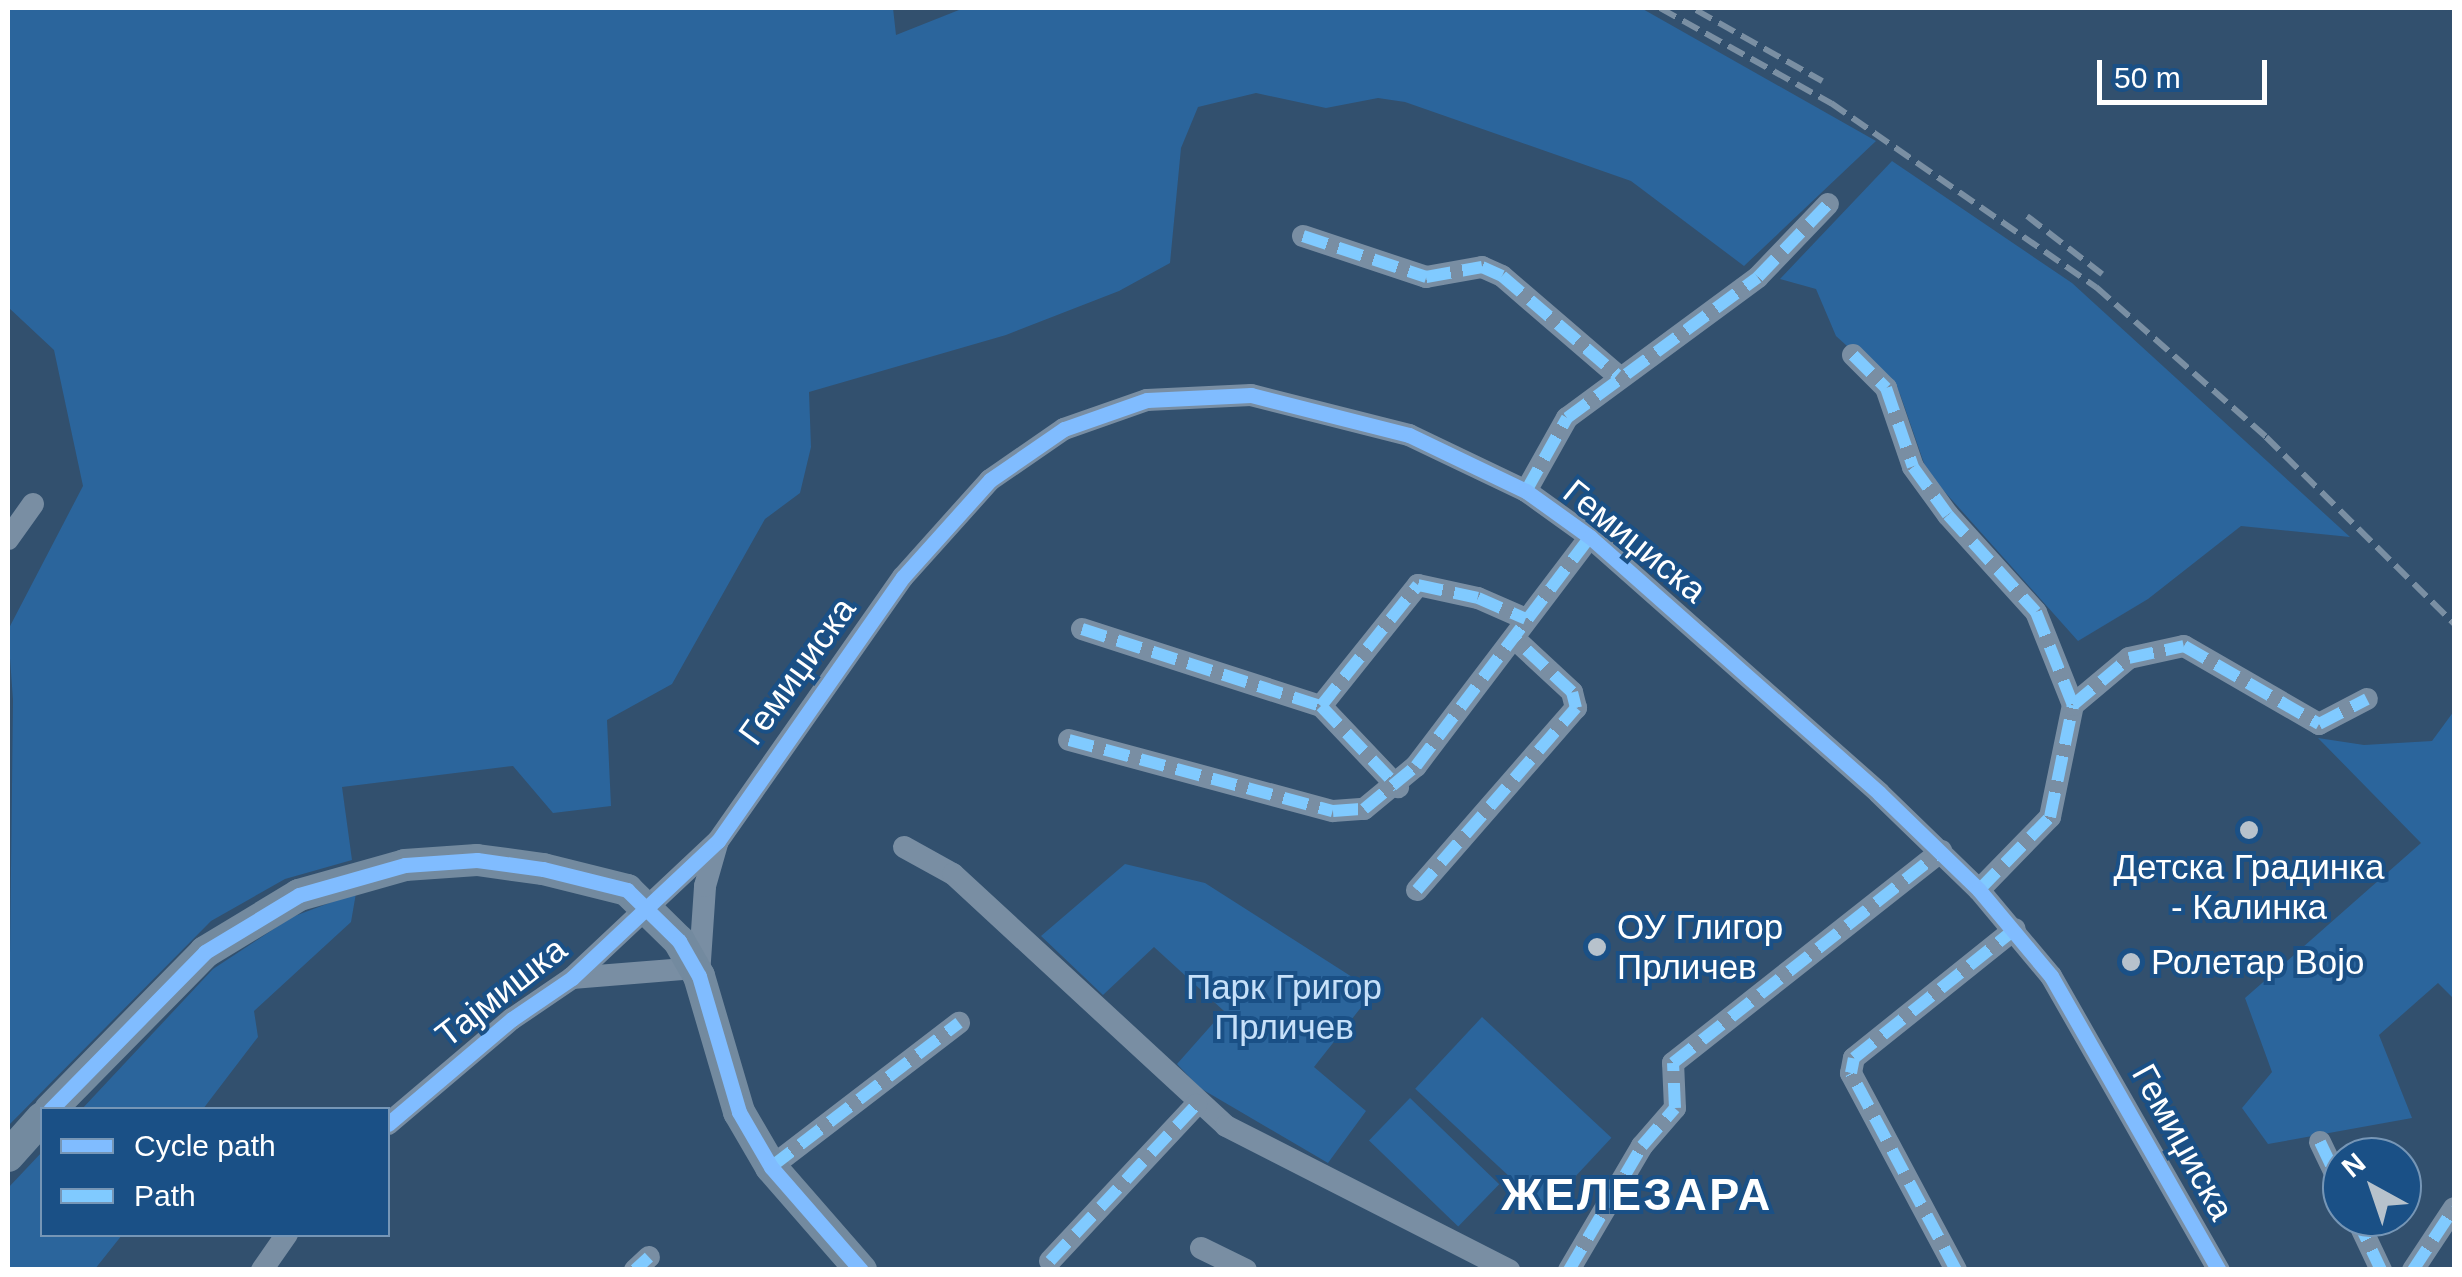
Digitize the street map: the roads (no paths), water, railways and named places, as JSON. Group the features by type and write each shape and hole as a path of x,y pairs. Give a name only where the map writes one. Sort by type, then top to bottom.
{"street":[{"name":"Гемиџиска","path":"1526,492 1567,418 1617,375 1758,277 1828,204"},
{"path":"1303,236 1426,277 1482,267 1502,276 1617,375"},
{"path":"1853,355 1886,388 1913,467 1936,499 2036,612 2073,705 2050,817 1980,890"},
{"name":"Гемиџиска","path":"651,908 718,841 758,775 947,522 990,480 1064,429 1147,400 1251,395 1408,435 1526,492 1590,537 1941,851 2015,930 2083,1027 2219,1270"},
{"path":"8,539 33,504"},
{"name":"Гемиџиска","path":"1069,740 1333,810 1364,809 1398,787 1590,537"},
{"path":"1320,706 1418,585 1478,598 1521,630 1572,692 1576,708 1417,890"},
{"path":"1082,629 1320,706 1398,787"},
{"path":"2073,705 2128,658 2184,646 2319,724 2367,699"},
{"path":"697,972 704,886 718,841"},
{"path":"904,846 953,874 1021,933 1196,1106 1258,1148 1510,1270"},
{"path":"1569,1270 1642,1146 1675,1108 1673,1064 1941,851"},
{"path":"53,1107 205,952 274,908 352,876 477,860 627,890 651,908 697,972 739,1112 771,1168 862,1270"},
{"name":"Тајмишка","path":"390,1122 512,1019 572,978 651,908"},
{"path":"1956,1270 1850,1074 1854,1058 2015,930"},
{"name":"Тајмишка","path":"572,978 697,972"},
{"path":"771,1168 959,1023"},
{"path":"1050,1261 1196,1106"},
{"path":"8,1156 40,1120"},
{"path":"2320,1142 2322,1146"},
{"path":"2413,1270 2454,1208"},
{"path":"262,1270 285,1237"},
{"path":"2365,1237 2381,1270"},
{"path":"1201,1248 1246,1270"}],"railway":[{"path":"1660,8 1831,103 2096,287 2266,437 2454,624"},
{"path":"1696,10 1822,81"},
{"path":"2027,216 2102,274"}],"place":[{"name":"Детска Градинка - Калинка","path":"2249,830"},
{"name":"ОУ Глигор Прличев","path":"1597,947"},
{"name":"Ролетар Војо","path":"2131,962"}],"district":[{"name":"ЖЕЛЕЗАРА","path":"1637,1195"}],"park label":[{"name":"Парк Григор Прличев","path":"1284,1007"}]}
